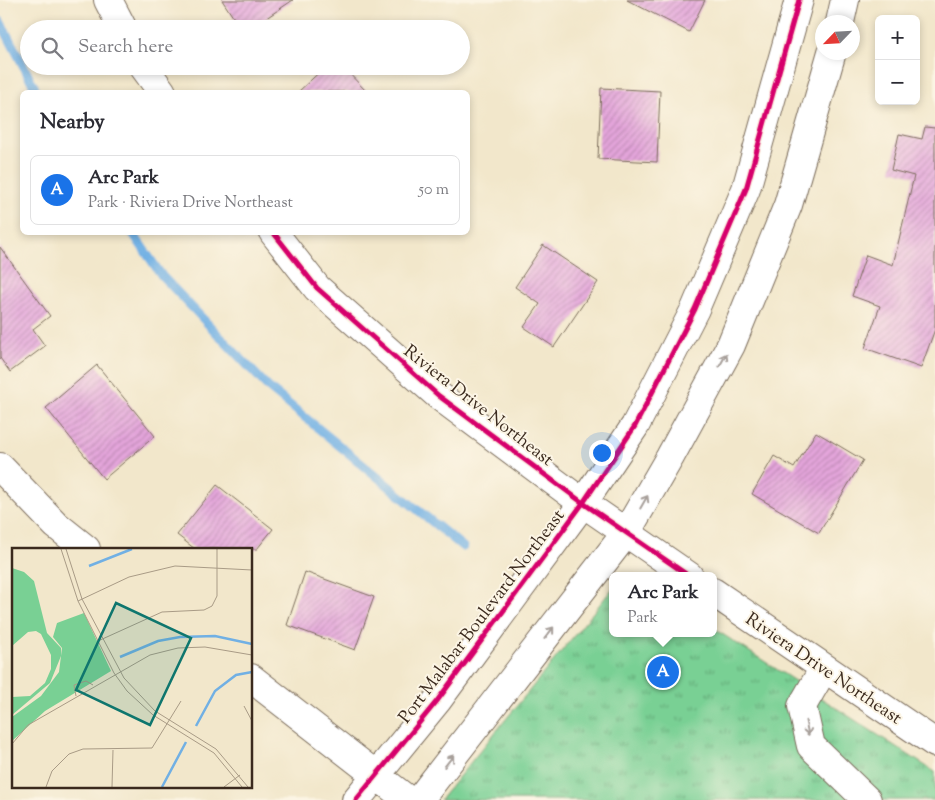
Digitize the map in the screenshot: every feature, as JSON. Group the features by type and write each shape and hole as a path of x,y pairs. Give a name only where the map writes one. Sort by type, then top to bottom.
{"street":[{"path":"108,0 118,20"},
{"name":"Port Malabar Boulevard Northeast","path":"356,800 437,701 583,503 635,426 695,309 746,189 799,0"},
{"path":"842,15 845,0"},
{"path":"419,800 626,533 731,345 788,206 830,60"},
{"path":"150,75 161,90"},
{"name":"Riviera Drive Northeast","path":"275,235 317,288 438,396 583,503 683,572"},
{"path":"0,468 56,525 85,548"},
{"name":"Riviera Drive Northeast","path":"717,595 935,743"},
{"path":"824,668 802,706 811,746 867,800"},
{"path":"252,679 408,800"}],"green space":[{"path":"609,593 609,637 717,637 717,631 935,772 935,800 440,800"}],"building":[{"path":"222,0 293,0 263,20 235,20"},
{"path":"627,0 705,0 689,32"},
{"path":"316,75 351,75 365,90 300,90"},
{"path":"601,88 660,91 657,162 598,159"},
{"path":"925,127 935,128 935,329 921,368 865,348 880,306 852,296 866,255 893,265 914,176 891,170 899,134 922,139"},
{"path":"543,245 598,282 554,347 524,327 540,304 515,287"},
{"path":"0,247 50,316 33,329 45,346 10,372 0,358"},
{"path":"97,365 155,436 104,479 46,408"},
{"path":"816,432 863,460 819,533 752,494 774,456 794,468"},
{"path":"217,485 273,529 257,549 194,548 177,535"},
{"path":"305,572 374,597 355,650 287,625"}],"waterway":[{"path":"0,21 20,59"},
{"path":"28,75 36,90"},
{"path":"134,235 162,276 269,388 463,547"}],"cycle path":[{"path":"356,800 437,701 583,503 635,426 695,309 746,189 799,0"},
{"path":"275,235 317,288 439,396 583,503 683,572"}],"place":[{"name":"Arc Park","path":"663,672"}]}
